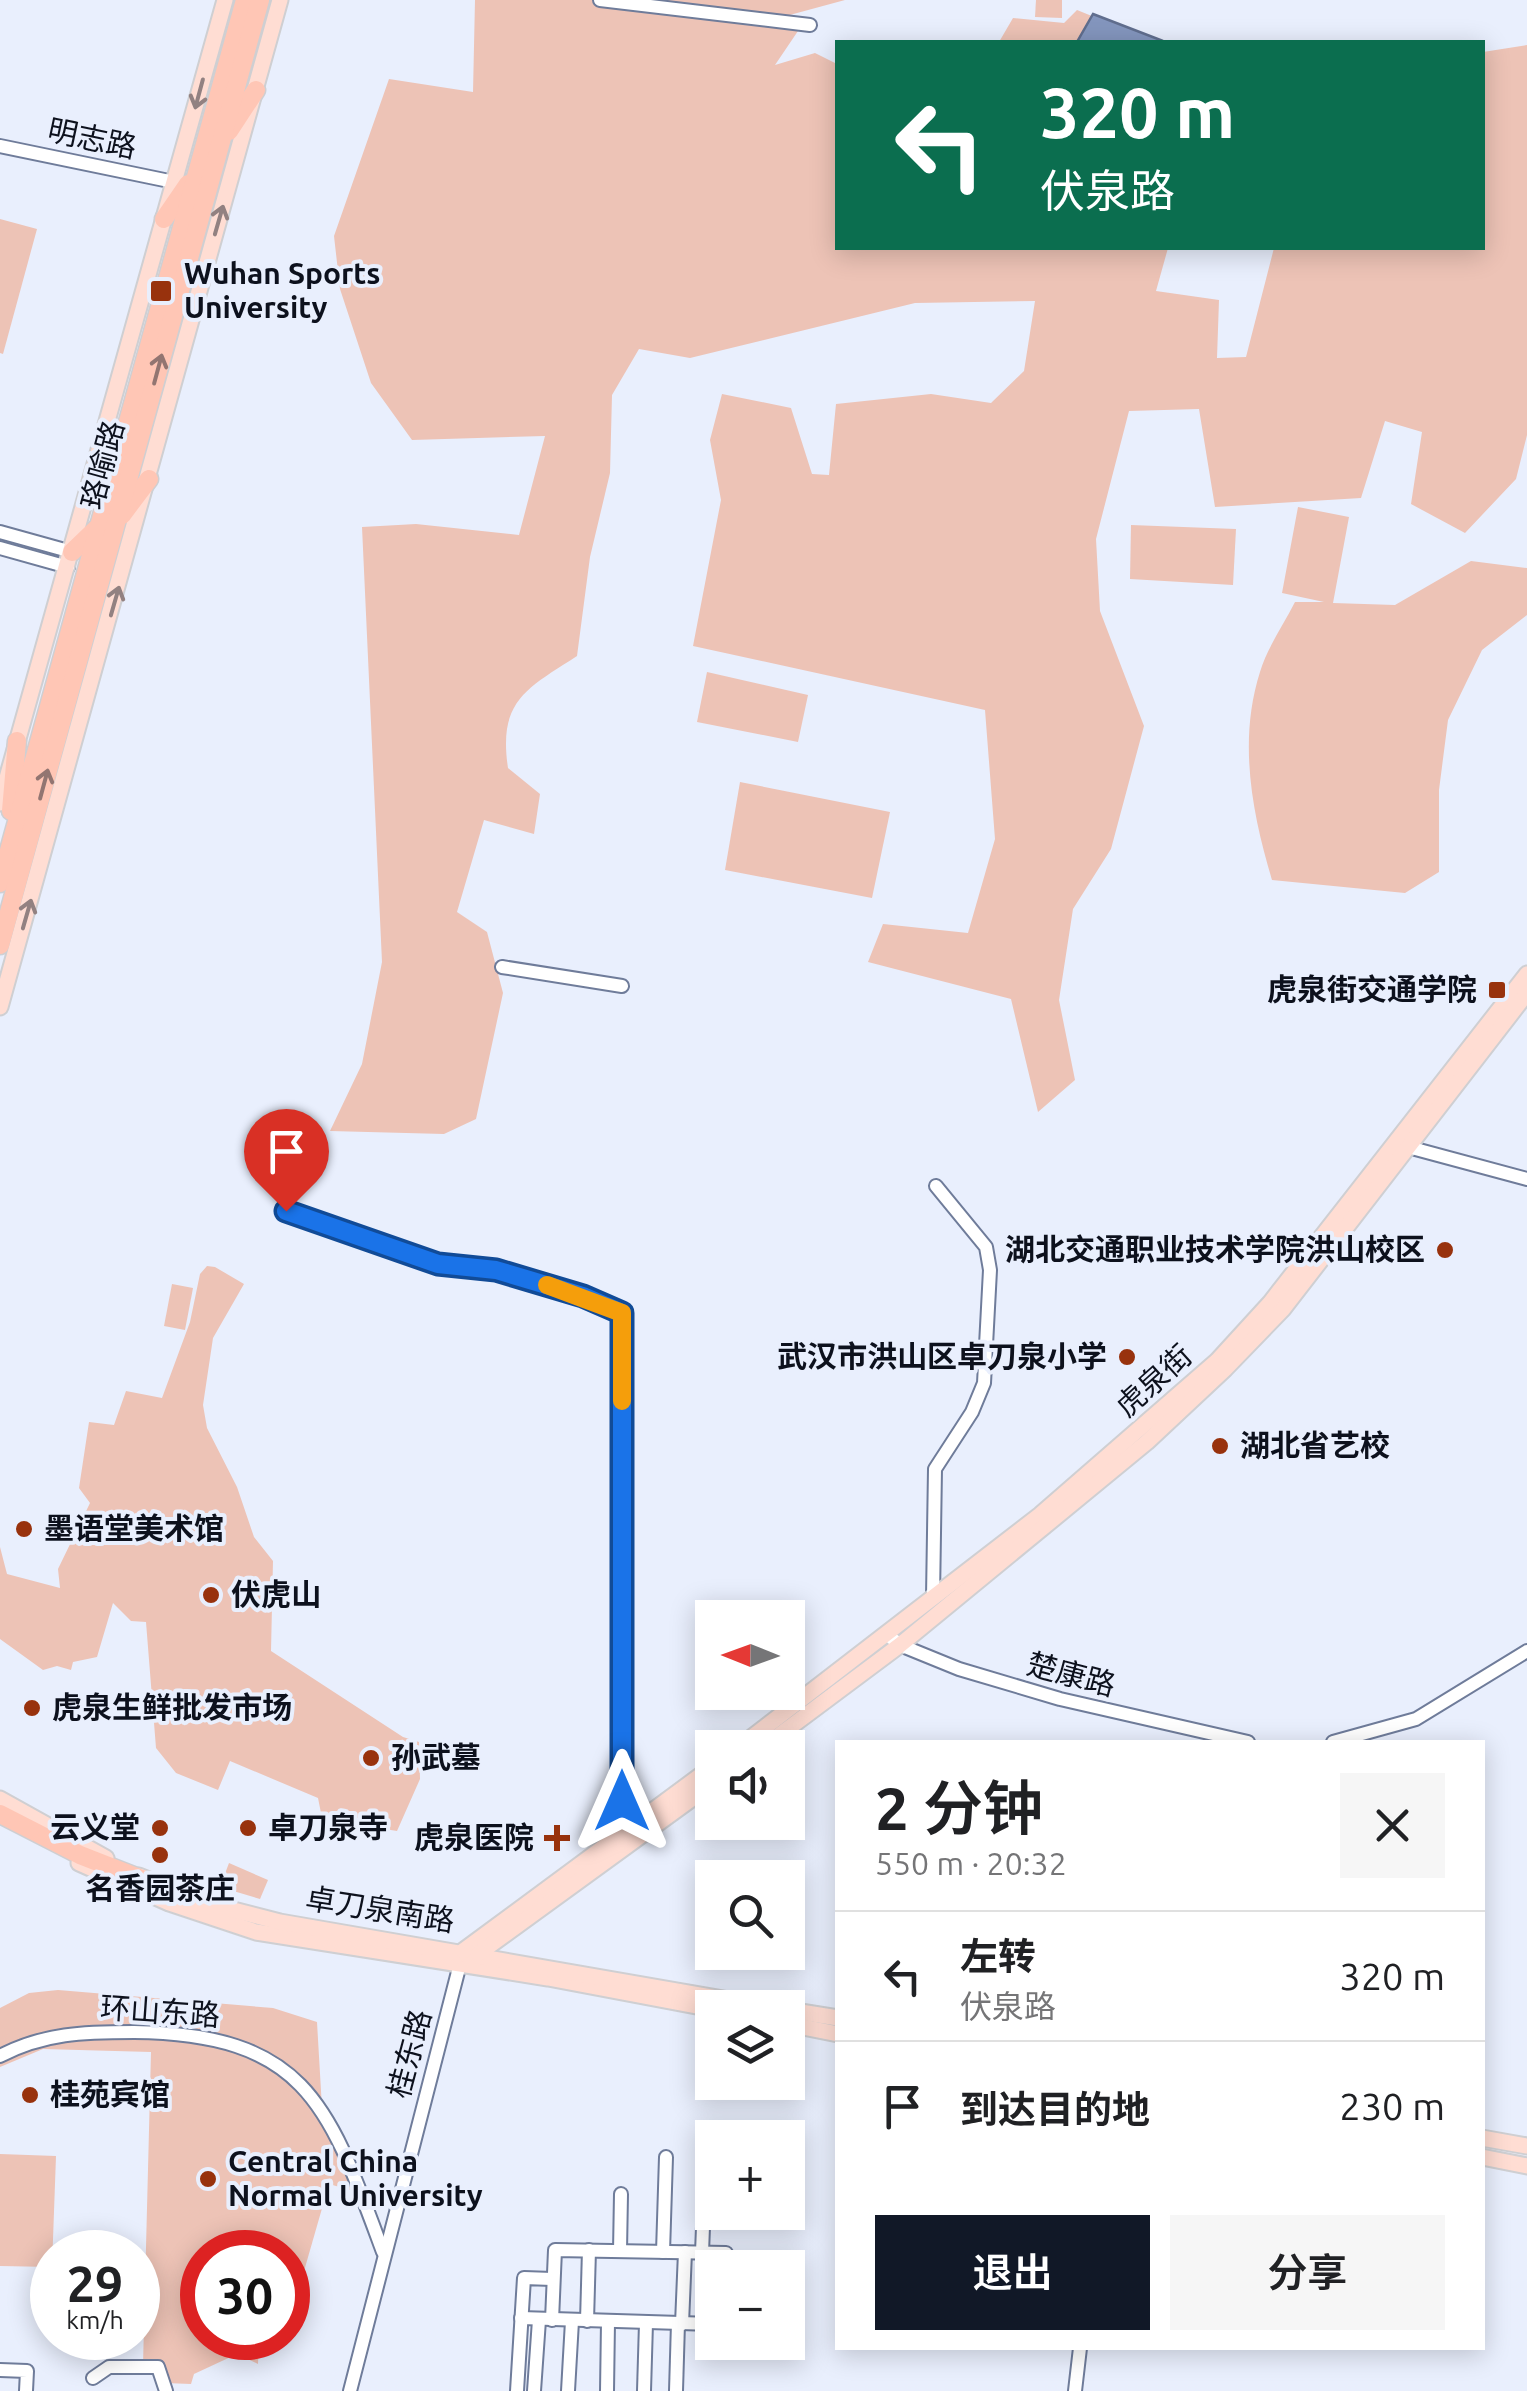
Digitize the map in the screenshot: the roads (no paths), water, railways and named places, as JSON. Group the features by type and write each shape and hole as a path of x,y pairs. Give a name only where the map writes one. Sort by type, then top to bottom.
{"highway":[{"name":"珞喻路","path":"0,946 197,172 245,0"},
{"name":"珞喻路","path":"0,884 260,0"},
{"path":"220,144 256,90"},
{"path":"164,218 197,172"},
{"path":"70,560 149,479"},
{"path":"7,858 17,741"},
{"path":"0,1814 80,1855 149,1882"}],"main road":[{"path":"0,804 225,0"},
{"path":"0,1007 280,0"},
{"name":"虎泉街","path":"764,1730 894,1640 933,1598 1040,1515 1217,1361 1270,1303 1527,974"},
{"name":"虎泉街","path":"784,1730 1147,1442 1225,1369 1283,1310 1527,993"},
{"path":"467,1956 695,1780"},
{"path":"467,1956 518,1926 695,1796"},
{"name":"卓刀泉南路","path":"0,1799 149,1882 280,1922 467,1956 695,2005"},
{"name":"卓刀泉南路","path":"0,1822 150,1895 238,1927 302,1942 514,1960 695,1993"},
{"path":"514,1960 518,1926"},
{"path":"805,2013 835,2018"},
{"path":"805,2027 835,2033"},
{"path":"1485,2139 1527,2146"},
{"path":"1485,2158 1527,2166"}],"street":[{"path":"600,0 810,25"},
{"name":"明志路","path":"0,146 174,182"},
{"path":"0,532 70,560"},
{"path":"0,548 70,560"},
{"path":"502,966 622,986"},
{"path":"1408,1147 1527,1179"},
{"path":"933,1598 936,1469 972,1412 984,1382 990,1270 986,1248 936,1186"},
{"path":"286,1211 438,1264 496,1270 583,1296 622,1313 622,1834"},
{"name":"楚康路","path":"894,1640 959,1669 1060,1699 1239,1740"},
{"path":"1340,1740 1416,1719 1527,1651"},
{"name":"桂东路","path":"350,2391 383,2252 467,1956"},
{"name":"环山东路","path":"0,2056 35,2040 81,2032 184,2033 260,2052 300,2085 328,2122 356,2178 383,2252"},
{"path":"663,2252 666,2157"},
{"path":"620,2251 622,2194"},
{"path":"534,2391 555,2250 695,2252"},
{"path":"587,2321 589,2250"},
{"path":"676,2391 685,2252"},
{"path":"517,2391 524,2278 552,2279"},
{"path":"521,2318 695,2324"},
{"path":"568,2391 572,2320"},
{"path":"606,2391 608,2322"},
{"path":"644,2391 646,2323"},
{"path":"1076,2391 1080,2350"},
{"path":"93,2378 109,2367 158,2367 166,2391"},
{"path":"0,2370 27,2370 26,2391"}],"water":[{"path":"1093,14 1160,40 1078,40"}],"place":[{"name":"Wuhan Sports University","path":"161,291"},
{"name":"虎泉街交通学院","path":"1497,990"},
{"name":"湖北交通职业技术学院洪山校区","path":"1445,1250"},
{"name":"武汉市洪山区卓刀泉小学","path":"1127,1357"},
{"name":"湖北省艺校","path":"1220,1446"},
{"name":"墨语堂美术馆","path":"24,1529"},
{"name":"伏虎山","path":"211,1595"},
{"name":"虎泉生鲜批发市场","path":"32,1708"},
{"name":"孙武墓","path":"371,1758"},
{"name":"云义堂","path":"160,1828"},
{"name":"卓刀泉寺","path":"248,1828"},
{"name":"虎泉医院","path":"557,1838"},
{"name":"名香园茶庄","path":"160,1855"},
{"name":"桂苑宾馆","path":"30,2095"},
{"name":"Central China Normal University","path":"208,2179"}]}
